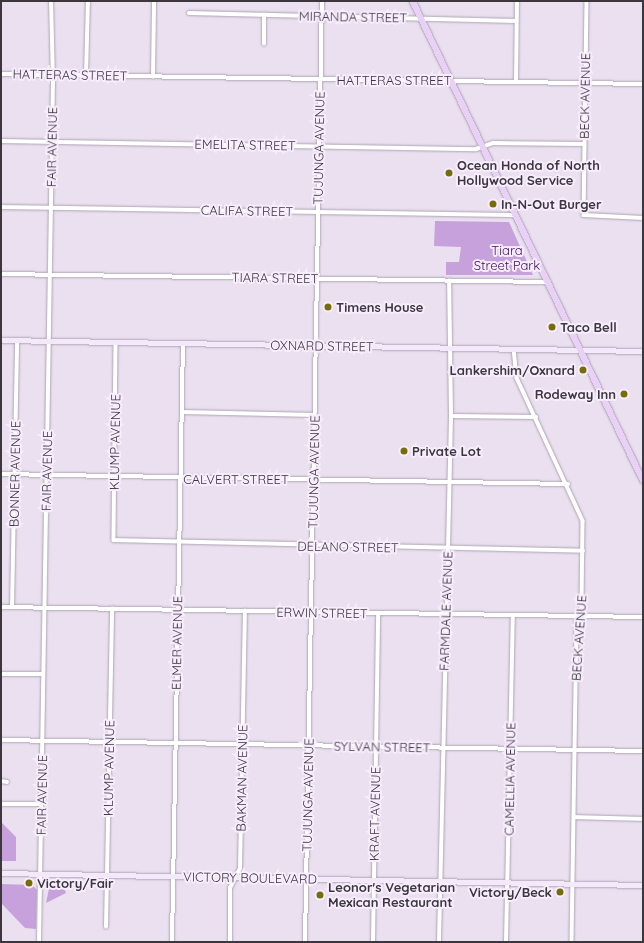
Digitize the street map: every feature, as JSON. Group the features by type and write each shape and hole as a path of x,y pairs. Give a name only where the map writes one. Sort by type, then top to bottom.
{"main road":[{"path":"413,1 450,81 582,350 643,480"},
{"name":"OXNARD STREET","path":"1,340 316,347 643,351"},
{"name":"VICTORY BOULEVARD","path":"1,873 643,885"}],"street":[{"name":"FAIR AVENUE","path":"39,942 52,141 51,1"},
{"path":"86,75 88,1"},
{"path":"153,77 154,1"},
{"name":"TUJUNGA AVENUE","path":"305,942 322,1"},
{"path":"516,81 517,1"},
{"name":"BECK AVENUE","path":"587,1 584,216 643,218"},
{"name":"MIRANDA STREET","path":"189,13 516,21"},
{"path":"264,15 264,44"},
{"name":"HATTERAS STREET","path":"1,74 643,84"},
{"name":"EMELITA STREET","path":"1,141 319,146 483,146 495,143 584,144"},
{"name":"CALIFA STREET","path":"1,207 516,215"},
{"name":"TIARA STREET","path":"1,274 548,282"},
{"name":"FARMDALE AVENUE","path":"439,942 451,416 449,281"},
{"name":"BONNER AVENUE","path":"12,607 17,341"},
{"name":"KLUMP AVENUE","path":"114,540 116,343"},
{"name":"ELMER AVENUE","path":"172,942 179,543 182,478 183,344"},
{"name":"BECK AVENUE","path":"514,349 517,378 568,484 583,521 575,750 572,942"},
{"path":"183,412 315,415"},
{"path":"451,416 536,417"},
{"name":"CALVERT STREET","path":"1,474 568,484"},
{"name":"DELANO STREET","path":"114,540 179,543 582,551"},
{"name":"ERWIN STREET","path":"1,607 643,617"},
{"name":"KLUMP AVENUE","path":"106,927 112,609"},
{"name":"BAKMAN AVENUE","path":"230,942 230,888 240,868 245,611"},
{"name":"KRAFT AVENUE","path":"373,942 378,614"},
{"name":"CAMELLIA AVENUE","path":"506,942 513,616"},
{"path":"1,674 43,674"},
{"name":"SYLVAN STREET","path":"1,740 643,751"},
{"path":"1,781 7,782"},
{"path":"1,804 42,804"},
{"path":"574,818 643,819"}],"green space":[{"name":"Tiara Street Park","path":"435,221 509,222 533,275 446,275 446,262 459,262 461,247 434,246"},
{"path":"1,822 16,837 16,861 1,861"},
{"path":"1,884 32,885 37,890 36,929 25,928 1,903"},
{"path":"50,884 63,885 66,893 46,903"}],"place":[{"name":"Ocean Honda of North Hollywood Service","path":"449,173"},
{"name":"In-N-Out Burger","path":"493,204"},
{"name":"Timens House","path":"328,307"},
{"name":"Taco Bell","path":"552,327"},
{"name":"Lankershim/Oxnard","path":"583,370"},
{"name":"Rodeway Inn","path":"624,394"},
{"name":"Private Lot","path":"404,451"},
{"name":"Victory/Fair","path":"29,883"},
{"name":"Victory/Beck","path":"560,892"},
{"name":"Leonor's Vegetarian Mexican Restaurant","path":"320,895"}]}
